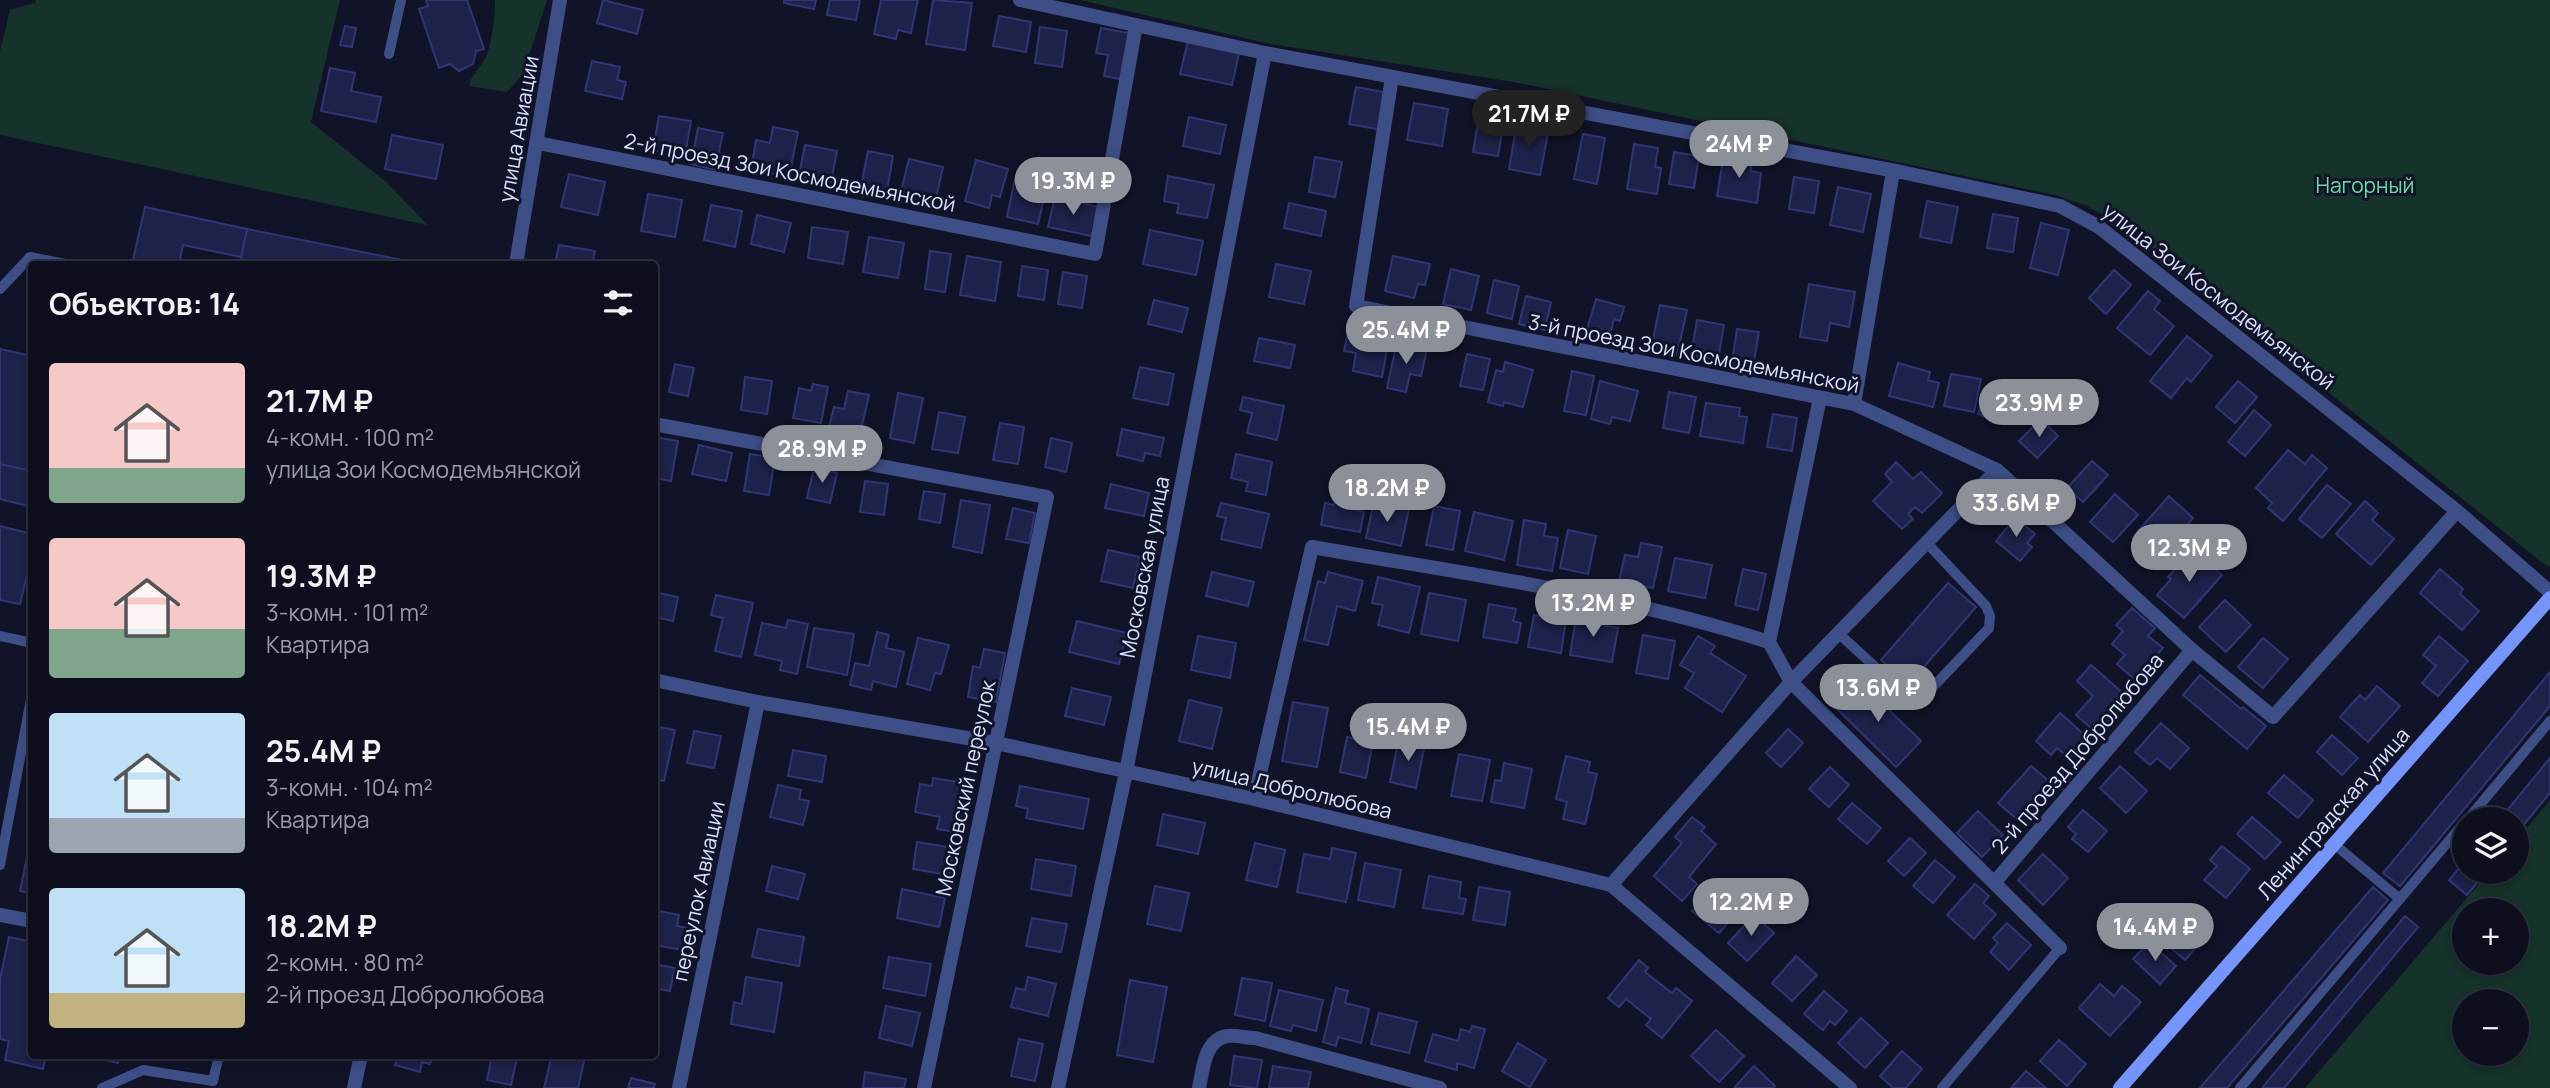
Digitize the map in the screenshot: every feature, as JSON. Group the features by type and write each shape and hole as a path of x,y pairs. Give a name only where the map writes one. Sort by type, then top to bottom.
{"street":[{"name":"улица Авиации","path":"517,261 560,0"},
{"name":"улица Зои Космодемьянской","path":"1020,0 1265,53 1893,170 2060,206 2080,214 2099,227 2457,511 2550,592"},
{"name":"2-й проезд Зои Космодемьянской","path":"538,143 1095,254 1136,25"},
{"name":"Московская улица","path":"1058,1088 1126,772 1265,53"},
{"name":"3-й проезд Зои Космодемьянской","path":"1392,77 1356,306 1854,404 1997,470 2192,650 2273,717 2457,511"},
{"path":"1854,404 1893,170"},
{"path":"1254,799 1312,547 1550,589 1657,611 1769,642 1820,398"},
{"name":"Московский переулок","path":"658,425 1047,497 924,1088"},
{"path":"1611,885 1791,682 1997,470"},
{"name":"Ленинградская улица","path":"2120,1088 2550,598"},
{"name":"2-й проезд Добролюбова","path":"1769,642 1791,682 2060,948"},
{"name":"2-й проезд Добролюбова","path":"1994,883 2192,650"},
{"name":"улица Добролюбова","path":"658,681 758,702 996,743 1254,799 1611,885 1850,1088"},
{"name":"переулок Авиации","path":"679,1088 758,702"},
{"path":"0,915 28,920"},
{"path":"1199,1088 1207,1053 1214,1042 1227,1036 1255,1038 1440,1088"},
{"path":"354,1088 360,1059"}],"lane":[{"path":"389,54 401,0"},
{"path":"0,289 30,257 50,261"},
{"path":"1838,633 1905,694 1916,695 1931,689 1989,628 1990,617 1986,606 1926,542"},
{"path":"0,636 28,642"},
{"path":"2478,807 2550,722"},
{"path":"0,865 26,753 28,733"},
{"path":"2240,1088 2452,837"},
{"path":"2333,844 2400,899"},
{"path":"1942,1088 2060,948"},
{"path":"102,1088 143,1070 213,1081 218,1059"}],"green space":[{"path":"36,0 340,0 311,122 386,182 428,225 0,135 0,51 10,10 35,3"},
{"path":"495,0 547,0 523,74 507,92 469,86 488,51"},
{"name":"Нагорный","path":"1080,0 2550,0 2550,565 2548,567 2110,219 2087,206 2055,195 1514,82 1271,44"},
{"path":"2550,800 2550,1088 2305,1088 2452,915 2452,975 2529,975 2529,898 2467,898 2479,884 2529,884 2529,825"}],"building":[{"path":"426,0 467,0 484,49 476,51 473,64 459,71 450,64 439,68 419,9 428,6"},
{"path":"603,0 643,10 637,34 597,23"},
{"path":"784,0 816,0 814,9 784,3"},
{"path":"830,0 860,0 856,20 827,15"},
{"path":"881,0 918,0 911,33 898,30 896,39 874,34"},
{"path":"933,0 972,3 965,50 926,44"},
{"path":"999,16 1031,22 1026,52 993,46"},
{"path":"345,26 356,28 352,47 340,45"},
{"path":"1040,27 1067,31 1062,67 1035,63"},
{"path":"1101,28 1134,34 1125,80 1104,76 1108,55 1096,53"},
{"path":"1188,41 1239,53 1232,85 1180,74"},
{"path":"592,61 620,67 617,80 626,82 622,99 585,91"},
{"path":"330,68 355,73 351,91 381,97 376,122 321,111"},
{"path":"1356,87 1389,93 1382,130 1349,124"},
{"path":"1414,103 1448,109 1442,146 1407,140"},
{"path":"659,116 691,121 686,149 677,148 676,155 653,150"},
{"path":"1479,116 1504,120 1498,156 1473,152"},
{"path":"1189,117 1226,125 1220,154 1183,146"},
{"path":"1527,124 1549,128 1540,175 1509,169 1515,134 1525,136"},
{"path":"773,127 798,132 789,177 751,170 756,140 770,143"},
{"path":"698,128 723,133 715,170 691,164"},
{"path":"1583,134 1605,138 1597,184 1574,179"},
{"path":"392,135 443,145 436,179 385,169"},
{"path":"1634,144 1658,148 1655,167 1661,168 1657,194 1627,189"},
{"path":"805,145 837,151 831,182 799,175"},
{"path":"868,151 893,156 887,191 861,186"},
{"path":"1674,152 1699,156 1694,188 1669,184"},
{"path":"1724,154 1752,159 1751,171 1761,173 1757,203 1717,196"},
{"path":"1315,157 1342,162 1335,197 1309,192"},
{"path":"909,159 943,167 934,207 899,199"},
{"path":"976,160 1008,169 1000,197 992,195 989,208 965,201"},
{"path":"569,174 605,182 598,215 561,207"},
{"path":"1168,176 1214,185 1207,218 1177,213 1179,204 1164,201"},
{"path":"1794,177 1819,181 1814,213 1789,209"},
{"path":"1015,179 1047,186 1038,224 1007,217"},
{"path":"1838,187 1871,194 1863,232 1830,225"},
{"path":"648,194 682,200 675,237 641,231"},
{"path":"1055,197 1099,207 1092,236 1048,227"},
{"path":"1927,201 1958,207 1951,243 1920,237"},
{"path":"1289,203 1326,211 1321,236 1284,228"},
{"path":"711,205 742,211 735,247 704,240"},
{"path":"145,207 247,229 241,257 183,245 180,261 133,261"},
{"path":"1993,214 2018,218 2013,252 1987,248"},
{"path":"757,215 791,223 784,252 751,244"},
{"path":"2041,223 2069,230 2058,275 2030,268"},
{"path":"812,227 848,232 843,264 808,258"},
{"path":"247,229 407,261 241,261"},
{"path":"1150,230 1203,241 1196,275 1143,264"},
{"path":"869,237 904,243 898,278 863,272"},
{"path":"559,245 595,251 593,261 556,261"},
{"path":"930,251 951,254 945,292 925,289"},
{"path":"967,256 1001,262 995,301 960,295"},
{"path":"1393,256 1430,264 1425,285 1418,284 1414,298 1385,291"},
{"path":"1276,264 1311,271 1304,304 1269,297"},
{"path":"1022,266 1048,270 1044,300 1018,296"},
{"path":"1451,269 1479,276 1471,310 1443,304"},
{"path":"2114,270 2131,285 2106,314 2089,298"},
{"path":"1063,272 1087,276 1082,308 1058,304"},
{"path":"1494,280 1519,286 1512,319 1487,313"},
{"path":"1809,284 1855,292 1849,327 1830,323 1827,341 1800,337"},
{"path":"2148,291 2160,301 2154,309 2174,326 2150,355 2117,328"},
{"path":"1526,296 1551,302 1545,330 1519,324"},
{"path":"1596,299 1624,307 1620,321 1614,319 1608,343 1585,336"},
{"path":"1154,300 1188,308 1182,332 1148,324"},
{"path":"1660,305 1687,310 1677,355 1651,349"},
{"path":"1697,320 1724,325 1718,360 1691,355"},
{"path":"1350,323 1372,327 1370,337 1389,340 1382,377 1353,371 1356,353 1344,351"},
{"path":"1737,329 1759,332 1752,372 1731,368"},
{"path":"2187,336 2212,356 2191,382 2187,378 2171,398 2150,381"},
{"path":"1259,338 1295,345 1290,368 1254,361"},
{"path":"1397,342 1427,349 1421,376 1410,374 1406,392 1387,388"},
{"path":"0,349 28,355 28,470 0,464"},
{"path":"1467,354 1490,359 1483,390 1460,386"},
{"path":"1505,362 1533,370 1523,407 1504,402 1503,406 1488,402 1496,370 1503,372"},
{"path":"1898,363 1930,372 1928,380 1939,383 1933,407 1889,396"},
{"path":"675,364 694,368 688,396 669,392"},
{"path":"1140,367 1174,374 1168,405 1133,398"},
{"path":"1572,371 1594,376 1586,415 1564,411"},
{"path":"1951,374 1981,379 1974,412 1944,406"},
{"path":"745,377 772,381 767,414 741,410"},
{"path":"1600,381 1638,391 1630,421 1612,417 1610,424 1591,419"},
{"path":"2238,381 2257,397 2235,423 2216,407"},
{"path":"813,384 828,387 821,423 793,418 799,388 811,391"},
{"path":"1990,384 2014,394 2002,424 1978,414"},
{"path":"848,391 869,395 860,434 829,427 834,407 844,409"},
{"path":"1669,392 1696,397 1689,433 1663,428"},
{"path":"898,393 923,398 914,443 890,438"},
{"path":"1243,397 1284,406 1277,440 1247,433 1252,413 1240,410"},
{"path":"1706,403 1740,408 1739,416 1747,417 1743,443 1700,436"},
{"path":"2254,410 2271,425 2245,456 2228,442"},
{"path":"939,412 965,417 958,453 932,449"},
{"path":"1773,414 1797,418 1792,451 1767,447"},
{"path":"2041,419 2058,436 2037,458 2019,441"},
{"path":"1000,423 1024,427 1018,464 993,460"},
{"path":"1122,429 1164,438 1160,456 1145,453 1143,461 1117,455"},
{"path":"658,438 678,441 671,481 658,479"},
{"path":"1051,438 1072,443 1066,472 1045,467"},
{"path":"699,445 732,453 726,481 692,474"},
{"path":"2288,450 2305,464 2312,455 2327,468 2283,521 2268,508 2272,503 2256,488"},
{"path":"750,454 775,458 769,495 744,491"},
{"path":"1236,454 1272,462 1266,495 1246,491 1248,482 1231,478"},
{"path":"2092,461 2108,475 2083,502 2067,488"},
{"path":"1896,462 1913,479 1921,472 1942,493 1922,513 1915,507 1908,514 1913,519 1902,529 1873,501 1892,482 1885,474"},
{"path":"0,464 28,470 28,506 0,499"},
{"path":"814,468 837,473 830,503 807,498"},
{"path":"1339,480 1361,484 1356,510 1364,512 1360,532 1321,525 1325,503 1334,505"},
{"path":"865,481 888,484 884,515 860,512"},
{"path":"1111,484 1149,493 1144,516 1105,508"},
{"path":"2327,485 2351,504 2322,538 2299,519"},
{"path":"924,491 945,494 940,523 919,519"},
{"path":"2115,494 2138,515 2113,542 2090,522"},
{"path":"2169,496 2193,518 2163,552 2138,531"},
{"path":"961,500 990,505 982,553 953,547"},
{"path":"1374,501 1409,509 1401,546 1366,538"},
{"path":"2365,501 2378,513 2372,520 2394,539 2371,565 2336,534"},
{"path":"1221,503 1269,514 1261,548 1221,539 1226,518 1217,516"},
{"path":"1434,506 1460,511 1453,550 1426,545"},
{"path":"1013,508 1035,513 1029,543 1006,539"},
{"path":"1474,512 1513,521 1504,560 1465,551"},
{"path":"2015,518 2035,534 2027,543 2032,547 2020,561 1996,541"},
{"path":"1524,520 1546,524 1544,536 1558,538 1552,571 1517,565"},
{"path":"0,526 28,533 28,571 20,604 0,600"},
{"path":"1568,530 1596,536 1588,574 1560,568"},
{"path":"1641,543 1662,547 1653,588 1619,581 1625,555 1638,557"},
{"path":"1108,550 1140,557 1133,588 1101,581"},
{"path":"2194,551 2222,575 2184,618 2157,595 2171,579 2168,577 2187,555 2189,557"},
{"path":"1675,558 1712,565 1705,598 1668,591"},
{"path":"1743,569 1766,574 1758,610 1735,605"},
{"path":"2440,569 2463,589 2460,594 2479,611 2462,630 2420,593"},
{"path":"1212,572 1254,582 1248,606 1206,596"},
{"path":"1328,572 1363,581 1355,611 1337,606 1328,645 1304,640 1318,581 1325,583"},
{"path":"1378,577 1420,587 1409,633 1378,625 1383,605 1372,603"},
{"path":"1948,583 1976,607 1909,684 1881,660"},
{"path":"658,593 678,597 673,621 658,618"},
{"path":"1429,593 1466,600 1458,641 1421,634"},
{"path":"716,595 753,603 741,657 715,651 723,618 711,615"},
{"path":"2225,600 2251,625 2226,652 2199,627"},
{"path":"1489,604 1516,609 1513,621 1521,623 1517,643 1483,637"},
{"path":"2132,608 2155,628 2148,636 2163,648 2135,680 2117,664 2125,655 2112,644 2123,631 2116,625"},
{"path":"1577,612 1596,615 1594,624 1618,628 1612,662 1570,655"},
{"path":"1534,615 1566,620 1561,653 1528,647"},
{"path":"788,620 808,624 797,674 780,670 782,661 755,655 762,623 786,628"},
{"path":"1077,621 1127,633 1119,664 1069,652"},
{"path":"814,628 854,634 847,675 807,667"},
{"path":"877,632 889,635 886,648 904,652 896,687 873,681 871,690 850,685 855,663 869,666"},
{"path":"1643,635 1675,641 1668,679 1636,673"},
{"path":"1198,636 1236,643 1230,678 1191,670"},
{"path":"1698,636 1715,646 1710,653 1746,676 1722,712 1685,688 1694,673 1680,665"},
{"path":"2439,636 2468,661 2438,696 2422,683 2436,666 2423,655"},
{"path":"918,638 949,645 941,674 935,673 930,690 907,684"},
{"path":"2263,638 2288,659 2263,688 2238,667"},
{"path":"984,649 1005,653 996,702 968,697 973,666 980,668"},
{"path":"2091,665 2123,693 2111,708 2116,713 2098,734 2076,715 2093,696 2077,681"},
{"path":"2550,672 2550,706 2466,807 2452,807 2452,824 2400,886 2383,873"},
{"path":"2200,675 2266,726 2247,749 2183,695"},
{"path":"1859,681 1921,741 1896,767 1835,707"},
{"path":"2377,686 2400,706 2368,742 2340,717 2360,695 2365,700"},
{"path":"1072,688 1111,697 1104,725 1065,716"},
{"path":"1189,700 1222,708 1212,749 1179,741"},
{"path":"1293,702 1328,708 1317,767 1282,761"},
{"path":"2060,713 2087,737 2069,758 2057,748 2051,755 2036,741"},
{"path":"2161,723 2189,748 2170,769 2157,758 2150,765 2135,752"},
{"path":"658,727 675,730 664,781 658,780"},
{"path":"1788,729 1803,743 1781,767 1766,753"},
{"path":"694,731 721,736 714,768 687,763"},
{"path":"2332,735 2358,758 2342,775 2317,752"},
{"path":"1347,737 1373,742 1366,778 1340,772"},
{"path":"1399,738 1425,744 1416,788 1390,782"},
{"path":"793,750 826,756 822,782 788,776"},
{"path":"1459,754 1490,760 1482,801 1451,796"},
{"path":"1566,756 1590,762 1588,772 1597,774 1585,824 1563,819 1567,802 1556,799"},
{"path":"2550,758 2550,793 2529,818 2529,807 2510,807"},
{"path":"1504,763 1532,769 1524,808 1491,802 1495,780 1501,781"},
{"path":"2031,766 2050,782 2018,820 1998,803"},
{"path":"2120,766 2147,791 2126,813 2100,788"},
{"path":"1830,767 1849,785 1829,807 1809,789"},
{"path":"2284,775 2313,800 2298,818 2268,793"},
{"path":"933,778 970,784 962,833 937,829 940,817 915,812 920,784 932,786"},
{"path":"778,785 801,790 799,799 809,801 803,825 770,817"},
{"path":"1020,786 1089,799 1083,829 1026,818 1028,809 1016,806"},
{"path":"1852,803 1881,828 1867,844 1838,819"},
{"path":"2083,810 2107,831 2088,852 2072,839 2076,834 2068,827"},
{"path":"1978,811 2003,835 1982,857 1957,833"},
{"path":"1163,814 1205,823 1198,854 1157,845"},
{"path":"1692,817 1705,827 1701,831 1716,844 1689,877 1697,884 1682,901 1654,876 1682,843 1675,837"},
{"path":"2252,817 2281,842 2265,859 2237,834"},
{"path":"1910,838 1926,853 1904,876 1888,861"},
{"path":"917,842 954,848 949,875 913,869"},
{"path":"1255,843 1285,850 1277,887 1246,880"},
{"path":"2222,846 2250,869 2226,898 2204,880 2217,866 2210,860"},
{"path":"1332,848 1356,853 1346,902 1297,892 1304,854 1330,859"},
{"path":"28,852 28,892 20,891"},
{"path":"2043,854 2068,878 2043,905 2018,880"},
{"path":"1036,859 1076,866 1071,896 1031,889"},
{"path":"1935,860 1955,877 1933,903 1913,886"},
{"path":"1365,863 1401,870 1394,907 1358,900"},
{"path":"772,866 805,874 798,899 766,891"},
{"path":"1429,876 1461,882 1459,898 1466,899 1463,914 1423,908"},
{"path":"1975,884 1989,896 1983,903 1996,914 1974,939 1947,915"},
{"path":"2454,884 2476,884 2467,895"},
{"path":"1155,886 1189,893 1181,931 1147,924"},
{"path":"1479,887 1510,892 1505,925 1473,920"},
{"path":"2373,887 2388,900 2227,1088 2200,1088"},
{"path":"1712,888 1738,911 1719,933 1692,911"},
{"path":"902,889 945,898 939,927 897,918"},
{"path":"658,911 679,915 677,926 687,928 683,950 658,946"},
{"path":"2179,913 2206,936 2185,960 2158,937"},
{"path":"1754,915 1774,933 1747,961 1728,943"},
{"path":"2405,916 2418,927 2284,1088 2262,1088"},
{"path":"1032,918 1067,924 1061,952 1026,946"},
{"path":"2007,923 2031,945 2009,970 1990,952 1998,943 1993,938"},
{"path":"758,929 804,937 799,966 752,957"},
{"path":"9,937 28,941 28,1059 45,1059 43,1069 5,1060 9,1041 0,1039 0,979"},
{"path":"2149,942 2176,966 2160,984 2133,959"},
{"path":"1796,956 1817,975 1792,1001 1772,983"},
{"path":"889,957 931,964 925,996 883,988"},
{"path":"1639,960 1648,968 1645,972 1672,993 1676,988 1692,1001 1662,1038 1646,1025 1651,1019 1626,999 1619,1007 1608,998"},
{"path":"658,965 675,968 670,991 658,989"},
{"path":"746,977 782,983 774,1032 731,1024 734,1002 742,1004"},
{"path":"1028,977 1056,984 1048,1016 1011,1007 1016,988 1025,990"},
{"path":"1242,978 1272,983 1265,1021 1235,1015"},
{"path":"1130,980 1167,987 1153,1062 1117,1055"},
{"path":"2100,984 2114,996 2122,986 2141,1002 2110,1036 2079,1008"},
{"path":"1336,988 1348,991 1345,1003 1369,1009 1361,1043 1338,1037 1336,1046 1323,1042"},
{"path":"1279,990 1323,1000 1316,1031 1293,1025 1291,1031 1270,1026"},
{"path":"1824,991 1847,1011 1835,1025 1830,1021 1823,1030 1804,1014"},
{"path":"886,1006 920,1013 912,1046 879,1038"},
{"path":"1379,1013 1417,1022 1409,1053 1371,1044"},
{"path":"1861,1018 1888,1043 1865,1068 1838,1043"},
{"path":"1472,1026 1485,1029 1474,1068 1457,1063 1457,1070 1425,1061 1433,1034 1458,1041 1461,1029 1470,1032"},
{"path":"1716,1030 1744,1056 1719,1082 1691,1056"},
{"path":"1019,1039 1043,1044 1035,1081 1011,1076"},
{"path":"2059,1040 2086,1064 2067,1086 2040,1061"},
{"path":"1518,1043 1546,1060 1530,1087 1502,1071"},
{"path":"1902,1051 1922,1069 1906,1088 1893,1088 1880,1076"},
{"path":"1234,1056 1262,1060 1257,1088 1230,1085"},
{"path":"100,1059 119,1059 118,1063"},
{"path":"397,1059 432,1059 430,1064 422,1062 420,1072 395,1065"},
{"path":"491,1059 517,1059 511,1085 487,1080"},
{"path":"551,1059 584,1061 578,1088 544,1088"},
{"path":"1273,1066 1311,1072 1308,1088 1269,1088"},
{"path":"1754,1066 1775,1086 1734,1088"},
{"path":"2026,1071 2046,1088 2011,1088"},
{"path":"865,1072 906,1079 904,1088 863,1088"},
{"path":"631,1078 655,1084 654,1088 628,1088"}]}
